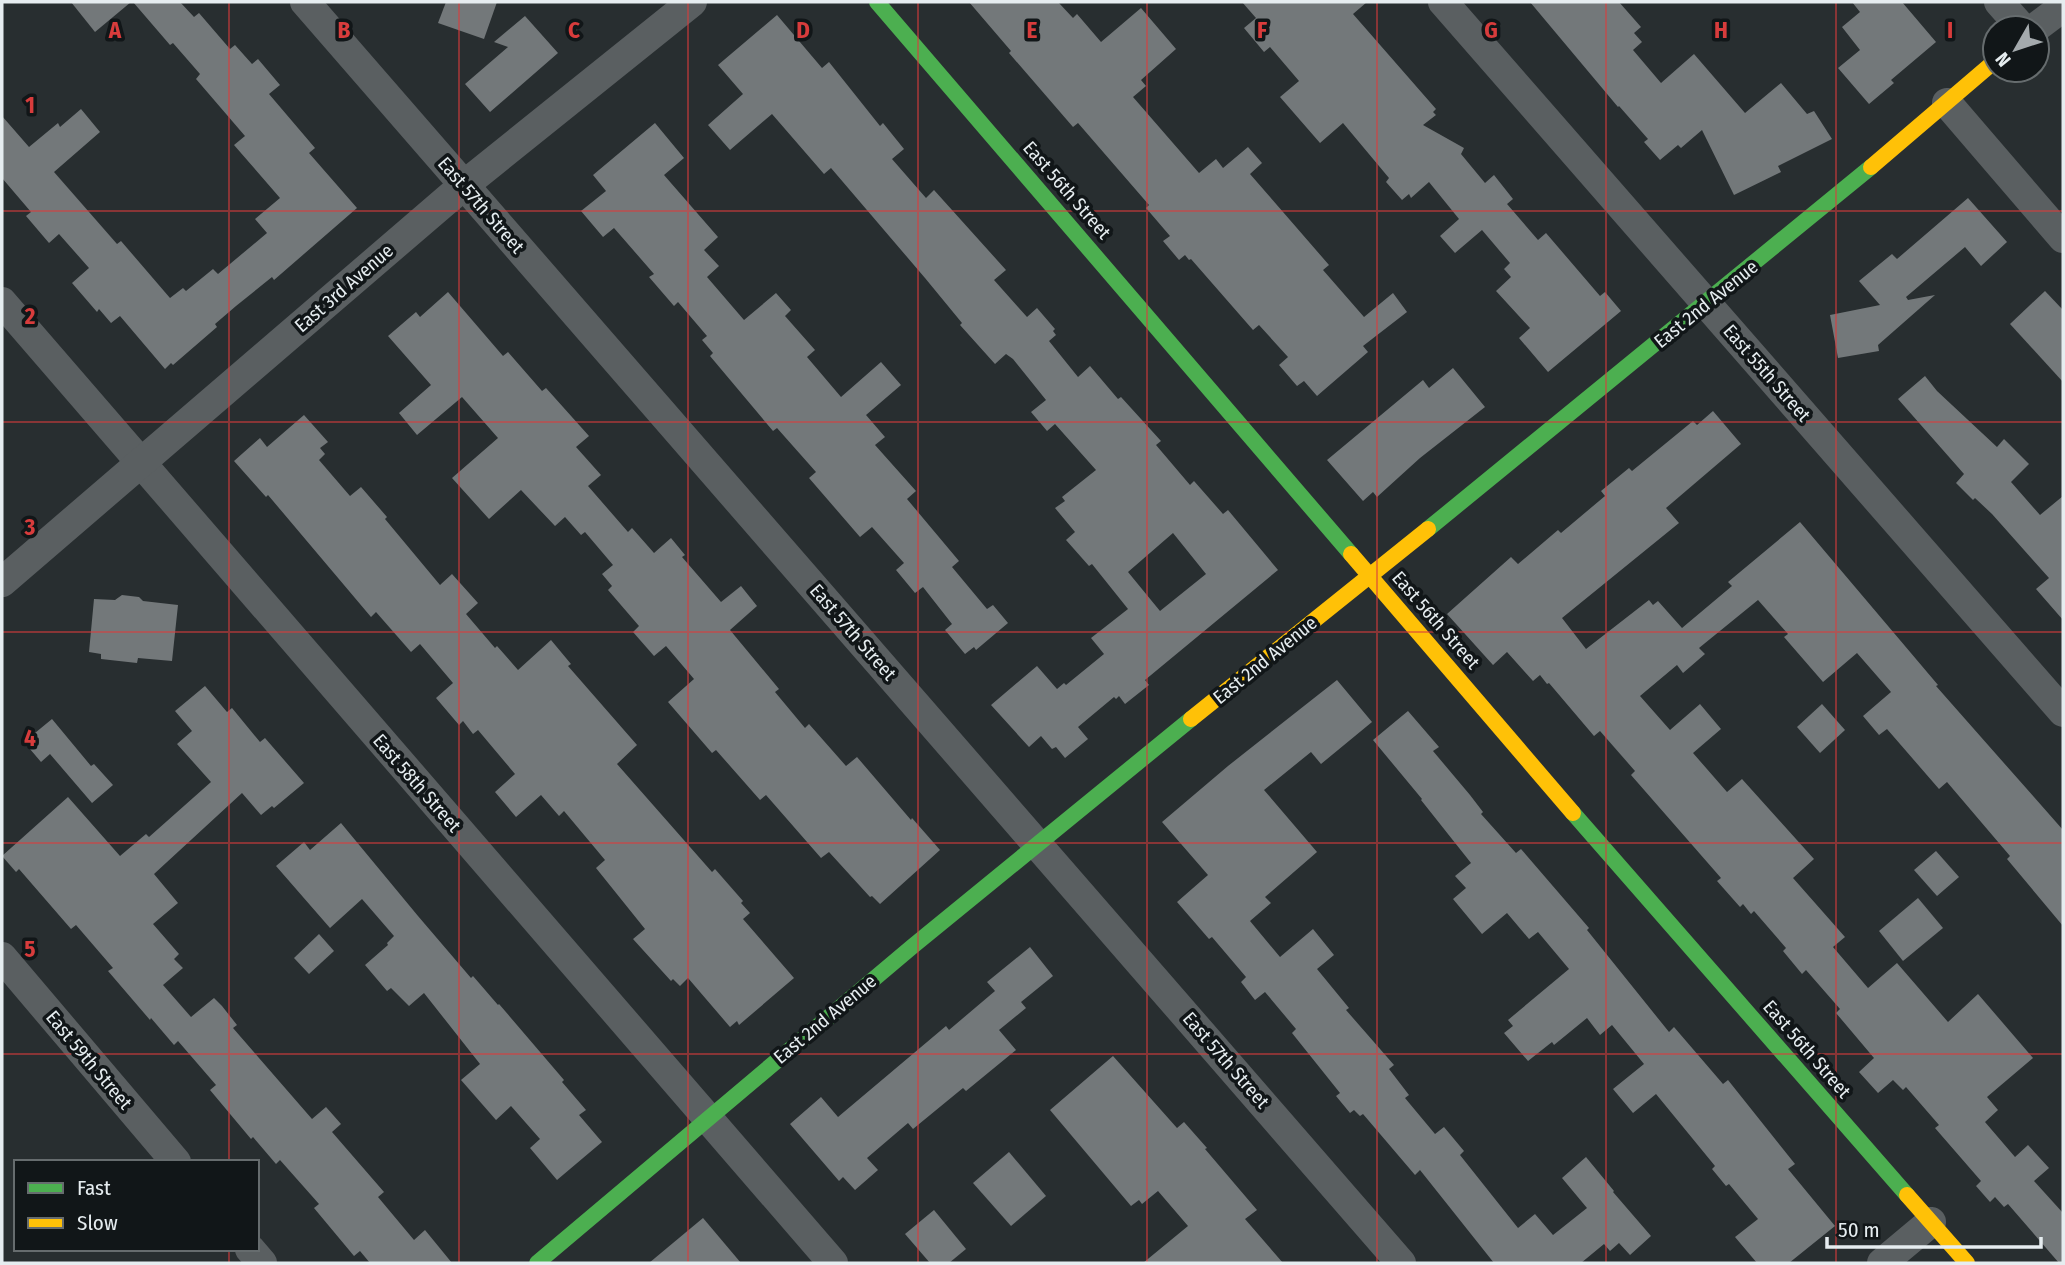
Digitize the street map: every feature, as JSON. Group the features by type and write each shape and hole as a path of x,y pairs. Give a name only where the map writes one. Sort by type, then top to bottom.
{"street":[{"name":"East 57th Street","path":"305,2 1401,1263"},
{"name":"East 3rd Avenue","path":"2,582 463,186 692,2"},
{"name":"East 56th Street","path":"877,2 1670,925 1967,1263"},
{"name":"East 55th Street","path":"1443,2 2063,712"},
{"name":"East 2nd Avenue","path":"537,1263 1037,843 1707,304 1981,73"},
{"path":"1947,103 2063,238"},
{"name":"East 58th Street","path":"2,302 833,1263"},
{"name":"East 59th Street","path":"2,957 174,1160"},
{"path":"1882,1263 1931,1222"}],"building":[{"path":"71,2 131,2 95,32"},
{"path":"133,2 180,2 194,17 199,13 230,49 235,45 252,64 258,59 280,85 269,94 315,148 309,153 357,208 274,280 272,277 236,306 215,324 217,327 165,369 120,316 111,323 99,309 97,312 72,283 89,268 59,234 49,243 26,216 31,212 2,178 2,116 29,147 58,123 60,127 81,109 100,132 54,172 117,244 121,241 170,298 183,288 186,291 213,269 218,274 267,233 255,219 280,198 234,145 245,136 196,79 200,74 173,43 170,45"},
{"path":"446,2 497,2 484,39 438,23"},
{"path":"969,2 1058,2 1073,18 1077,14 1101,42 1141,8 1176,49 1141,80 1146,86 1133,97 1199,173 1216,159 1223,168 1248,147 1262,163 1250,174 1329,265 1323,270 1364,317 1393,293 1407,312 1363,346 1368,352 1317,396 1304,381 1297,386 1279,365 1288,357 1259,325 1253,330 1191,259 1185,255 1179,260 1163,241 1170,236 1146,208 1149,205 1078,123 1073,127"},
{"path":"1242,2 1367,2 1353,14 1436,109 1433,112 1436,115 1423,125 1464,148 1461,154 1485,183 1494,175 1513,199 1507,204 1538,240 1546,233 1600,296 1605,292 1621,311 1548,372 1519,338 1530,328 1496,291 1511,277 1504,269 1510,263 1482,230 1455,253 1440,236 1459,219 1429,182 1411,198 1409,194 1402,200 1386,182 1389,178 1343,123 1320,143 1280,97 1299,81 1270,47 1264,52 1244,28 1256,18"},
{"path":"1530,2 1619,2 1641,27 1634,33 1642,42 1633,50 1661,83 1694,54 1745,113 1781,83 1807,114 1814,111 1832,139 1778,166 1781,172 1734,195 1702,130 1681,148 1678,145 1660,160 1644,142 1648,139"},
{"path":"1852,2 1902,2 1936,42 1891,80 1894,83 1869,104 1838,68 1860,50 1842,27 1860,12"},
{"path":"777,15 822,68 829,62 880,126 883,123 904,149 892,159 926,198 934,190 1006,270 994,280 1027,317 1037,308 1055,329 1053,331 1056,335 1049,341 1078,377 1090,366 1118,399 1121,397 1161,441 1156,445 1190,485 1194,481 1223,514 1228,510 1278,570 1145,680 1149,685 1125,704 1119,696 1116,699 1114,697 1078,727 1088,739 1065,758 1056,747 1052,749 1041,736 1029,747 991,705 1037,666 1057,689 1064,683 1066,685 1104,654 1091,638 1128,609 1092,564 1089,566 1066,540 1075,532 1055,508 1065,501 1062,497 1096,470 1055,424 1047,431 1031,412 1046,400 1013,359 1006,354 995,364 831,168 824,174 772,114 730,150 708,125 743,94 718,65","holes":["1173,533 1206,574 1160,611 1128,572"]},
{"path":"525,16 558,53 490,112 465,84 508,47 494,42"},
{"path":"655,123 684,158 664,175 718,237 704,250 719,266 707,277 744,320 776,293 791,310 785,316 815,350 807,357 841,397 881,362 901,385 866,415 885,437 875,445 916,491 907,499 959,561 952,567 987,609 993,605 1008,623 976,650 974,647 965,654 945,630 952,624 923,587 915,593 896,570 904,563 872,527 860,537 809,478 816,472 777,428 773,431 710,356 713,353 702,340 707,336 678,302 674,306 649,277 654,274 614,228 603,237 581,211 606,191 593,175"},
{"path":"1968,198 2007,242 1981,266 1965,247 1906,297 1908,300 1935,295 1878,345 1879,351 1838,358 1830,315 1880,305 1859,281 1892,254 1897,259"},
{"path":"2045,291 2063,310 2063,382 2010,324"},
{"path":"448,292 503,356 508,352 542,391 546,388 589,436 576,447 601,475 588,486 628,532 632,528 654,553 671,538 685,555 682,557 721,602 741,586 757,606 730,630 779,689 775,692 805,728 809,724 846,766 857,757 940,850 880,904 870,897 829,852 821,858 766,795 760,800 716,750 712,753 668,702 694,679 666,646 654,656 633,632 639,626 608,590 612,586 602,574 613,565 585,532 581,535 565,517 555,526 521,490 489,519 452,478 498,438 462,397 417,435 399,413 431,385 388,336 416,312 420,317"},
{"path":"1453,368 1485,407 1420,458 1377,497 1373,492 1363,501 1327,460 1423,380 1429,388"},
{"path":"1925,376 1937,391 1997,447 2004,439 2029,464 2011,482 2040,515 2063,496 2063,620 2036,589 2049,578 1992,514 1956,483 1964,474 1898,399"},
{"path":"1713,411 1741,444 1666,508 1679,523 1562,618 1586,649 1649,600 1653,605 1658,601 1682,628 1732,586 1728,582 1800,522 1938,685 1936,686 2063,830 2063,926 2007,859 2010,856 1947,782 1939,789 1887,729 1879,735 1863,716 1891,692 1857,653 1823,682 1784,637 1788,634 1758,600 1699,648 1705,654 1683,673 1677,665 1640,696 1670,730 1700,704 1721,729 1693,753 1727,792 1742,779 1814,859 1793,878 1845,937 1833,947 1868,988 1897,963 1948,1022 1978,994 2033,1058 1987,1097 1998,1110 1985,1122 2015,1157 2028,1145 2049,1168 2034,1181 2063,1213 2063,1263 2059,1263 2008,1204 2004,1207 1995,1197 1990,1202 1976,1186 1981,1181 1935,1128 1939,1125 1906,1087 1903,1090 1893,1080 1878,1093 1859,1072 1874,1058 1836,1013 1840,1009 1806,970 1802,974 1783,951 1786,948 1754,911 1751,914 1743,904 1740,907 1717,881 1721,878 1631,775 1635,771 1600,731 1594,736 1549,683 1540,675 1533,681 1507,652 1493,665 1447,614 1511,557 1518,564 1558,530 1561,533 1605,496 1601,491 1629,468 1632,471 1693,421 1697,425"},
{"path":"304,415 328,442 320,448 325,454 319,460 350,496 361,487 440,585 452,574 478,603 466,614 495,648 497,646 518,670 551,640 571,664 568,666 637,745 617,764 712,872 715,869 743,901 741,903 750,913 743,919 794,978 739,1025 737,1021 730,1027 688,978 680,986 673,979 671,981 633,939 645,929 596,868 605,860 564,811 559,816 541,795 516,817 495,792 515,774 478,730 473,734 463,721 459,725 436,698 453,683 420,644 411,652 376,612 371,617 268,495 266,497 234,461 260,438 267,447"},
{"path":"122,595 139,597 143,601 178,605 172,661 138,658 137,663 101,659 101,654 89,652 94,599 115,600"},
{"path":"1337,680 1372,722 1321,764 1311,752 1264,790 1317,852 1265,897 1271,903 1250,921 1280,957 1313,929 1334,955 1317,969 1349,1008 1346,1010 1394,1065 1389,1069 1409,1095 1405,1098 1435,1134 1444,1127 1464,1151 1460,1155 1518,1228 1535,1214 1553,1235 1587,1208 1562,1178 1586,1157 1651,1236 1630,1255 1619,1243 1610,1251 1604,1244 1581,1263 1494,1263 1420,1170 1415,1175 1363,1114 1360,1116 1354,1110 1350,1113 1336,1096 1340,1093 1292,1033 1296,1029 1265,992 1255,1000 1241,982 1246,977 1177,902 1208,875 1162,822"},
{"path":"205,686 227,712 232,708 260,742 265,738 304,783 274,808 272,806 261,815 242,793 154,874 178,903 153,924 179,954 174,959 183,968 163,985 191,1017 214,998 237,1025 233,1028 312,1119 326,1107 341,1124 332,1132 384,1192 378,1197 414,1240 425,1230 452,1263 370,1263 360,1251 354,1256 314,1208 319,1204 280,1160 276,1164 253,1137 251,1139 210,1090 216,1085 178,1041 174,1045 151,1018 150,1020 108,971 113,968 76,925 71,929 19,869 16,872 2,856 68,797 120,856 146,834 149,837 211,782 177,744 192,731 175,711"},
{"path":"1822,704 1845,730 1820,753 1797,727"},
{"path":"1408,711 1439,747 1433,751 1483,812 1481,814 1516,853 1521,849 1589,928 1587,930 1669,1032 1674,1027 1723,1084 1728,1080 1795,1164 1788,1169 1835,1226 1789,1263 1757,1263 1735,1237 1758,1219 1729,1184 1726,1186 1712,1169 1715,1166 1656,1094 1633,1113 1613,1089 1644,1064 1612,1025 1600,1035 1587,1018 1554,1045 1552,1042 1528,1061 1504,1033 1513,1026 1508,1020 1569,969 1538,932 1529,939 1507,913 1482,934 1453,899 1466,888 1455,876 1471,863 1373,740"},
{"path":"52,719 91,766 94,764 113,785 92,803 50,754 41,762 24,742"},
{"path":"341,823 471,978 473,976 499,1004 564,1080 562,1082 586,1110 579,1115 602,1142 557,1180 530,1148 540,1139 511,1106 496,1120 461,1080 480,1064 424,993 409,1006 391,988 387,991 365,965 388,945 394,936 362,899 330,928 276,866 304,842 310,850"},
{"path":"1936,851 1959,877 1937,896 1914,870"},
{"path":"1918,898 1943,928 1903,961 1879,931"},
{"path":"319,934 334,951 309,974 294,958"},
{"path":"1030,947 1053,976 1021,1002 1026,1008 999,1030 1016,1050 966,1091 963,1088 913,1129 908,1123 867,1158 878,1170 855,1190 843,1177 839,1181 790,1124 821,1097 838,1117 946,1026 949,1030 995,991 987,982"},
{"path":"1113,1056 1177,1128 1184,1122 1207,1148 1205,1149 1257,1210 1245,1219 1283,1263 1143,1263 1188,1226 1158,1191 1142,1204 1139,1200 1131,1206 1050,1110"},
{"path":"1009,1152 1046,1196 1011,1226 973,1183"},
{"path":"934,1210 966,1249 949,1263 930,1263 905,1234"},
{"path":"703,1218 741,1263 649,1263"}],"traffic: fast":[{"path":"877,2 1351,554"},
{"path":"1428,529 1871,167"},
{"path":"537,1263 913,946 1191,719"},
{"path":"1573,813 1907,1195"}],"traffic: slow":[{"path":"1871,167 1981,73"},
{"path":"1191,719 1428,529"},
{"path":"1351,554 1573,813"},
{"path":"1907,1195 1967,1263"}]}
